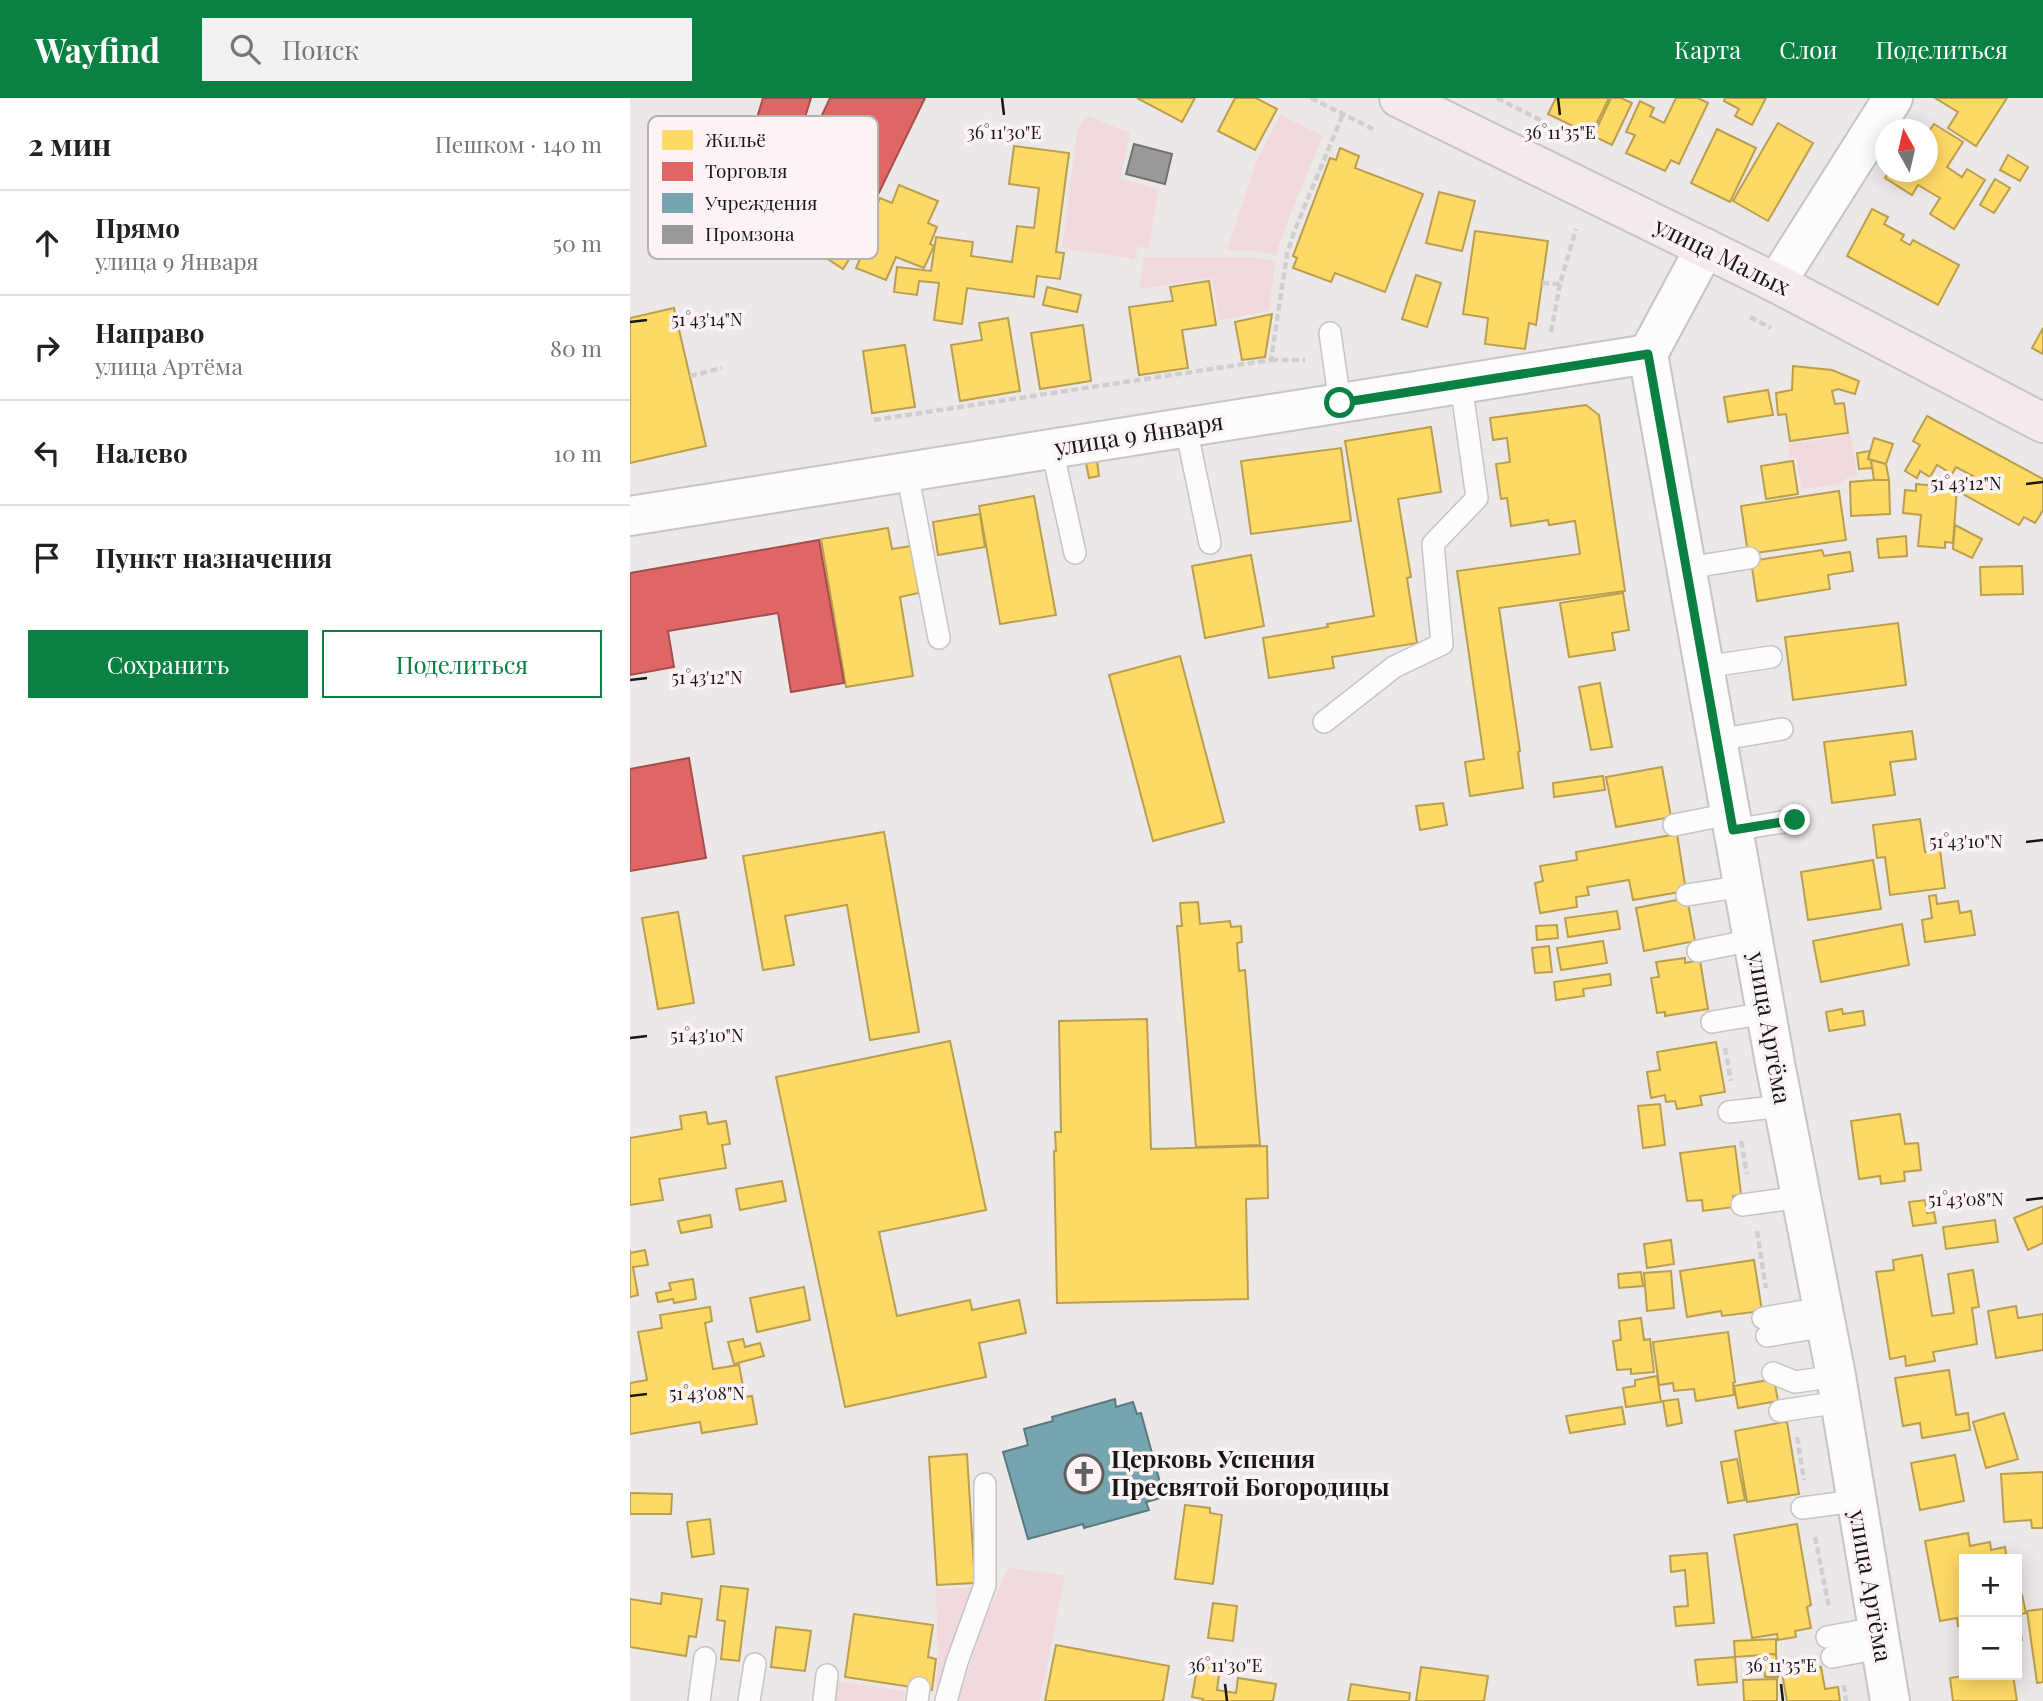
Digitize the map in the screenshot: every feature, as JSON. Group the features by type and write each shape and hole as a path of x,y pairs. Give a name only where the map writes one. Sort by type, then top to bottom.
{"main road":[{"name":"улица Малых","path":"1399,98 1776,283 2043,423"}],"street":[{"path":"1776,283 1894,98"},
{"path":"1648,354 1704,248"},
{"name":"улица 9 Января","path":"630,516 1648,354"},
{"name":"улица Артёма","path":"1648,354 1783,1106 1838,1389 1890,1701"}],"lane":[{"path":"1330,332 1340,403"},
{"path":"1324,722 1394,667 1442,643 1433,544 1477,498 1461,384"},
{"path":"1186,428 1210,543"},
{"path":"1052,449 1075,553"},
{"path":"907,472 939,638"},
{"path":"1687,568 1749,558"},
{"path":"1704,667 1771,657"},
{"path":"1717,740 1782,729"},
{"path":"1674,825 1795,820"},
{"path":"1686,895 1743,886"},
{"path":"1698,951 1753,940"},
{"path":"1716,1021 1766,1013"},
{"path":"1733,1112 1783,1106"},
{"path":"1747,1205 1801,1197"},
{"path":"1767,1323 1824,1317"},
{"path":"1773,1373 1795,1382 1838,1389"},
{"path":"1786,1410 1838,1389"},
{"path":"946,1701 985,1585 985,1484"},
{"path":"1805,1508 1855,1501"},
{"path":"1833,1647 1878,1638"},
{"path":"699,1701 705,1658"},
{"path":"749,1701 755,1664"},
{"path":"824,1701 827,1675"}],"path":[{"path":"874,420 1271,360 1287,254 1343,114"},
{"path":"1542,284 1560,284 1576,229"},
{"path":"690,376 722,369"},
{"path":"1716,1021 1767,1323"},
{"path":"1786,1410 1846,1701"}],"shaded area":[{"path":"1086,115 1130,133 1120,178 1158,189 1149,248 1138,247 1134,259 1062,248 1077,132"},
{"path":"1280,115 1323,136 1276,255 1252,250 1227,250 1256,162"},
{"path":"1144,257 1251,257 1275,261 1269,311 1219,320 1212,278 1139,289"},
{"path":"1851,435 1857,476 1848,477 1841,484 1802,489 1796,458 1789,458 1788,444"},
{"path":"1008,1568 1065,1575 1040,1701 958,1701 984,1622"},
{"path":"976,1587 944,1687 936,1687 936,1589"},
{"path":"836,1681 905,1691 904,1701 833,1701"}],"building: Жильё":[{"path":"1137,98 1195,98 1182,122"},
{"path":"1235,98 1256,98 1277,109 1255,150 1218,131"},
{"path":"1556,98 1609,98 1591,135 1548,114"},
{"path":"1611,98 1621,98 1632,103 1612,145 1593,136"},
{"path":"1676,98 1698,98 1708,103 1679,164 1671,160 1665,171 1626,153 1635,135 1626,132 1640,101 1654,108 1650,116 1664,123"},
{"path":"1725,98 1766,98 1752,125 1735,116 1739,109 1724,101"},
{"path":"1935,98 2007,98 1976,146 1948,128 1958,112"},
{"path":"1778,123 1813,143 1768,221 1733,201"},
{"path":"1938,126 1963,142 1947,167 1962,177 1967,169 1985,180 1954,229 1930,214 1940,198 1918,185 1912,195 1891,182 1938,182"},
{"path":"1717,129 1756,148 1730,202 1691,183"},
{"path":"1014,146 1069,153 1056,252 1064,253 1060,279 1037,276 1034,297 967,288 962,324 934,320 939,283 919,281 917,295 894,292 897,267 931,271 936,237 973,242 971,256 1012,262 1017,226 1034,228 1039,188 1009,184"},
{"path":"1340,148 1359,156 1355,168 1423,194 1385,292 1335,273 1331,282 1293,268 1297,258 1293,256 1330,158 1336,160"},
{"path":"2008,155 2028,167 2020,181 2000,170"},
{"path":"1995,179 2010,188 1994,213 1980,205"},
{"path":"899,185 938,201 928,223 937,227 930,244 934,246 924,268 896,257 886,280 856,268 860,259 878,259 878,203 880,198 892,203"},
{"path":"1439,192 1475,201 1462,251 1426,243"},
{"path":"1872,209 1888,217 1884,224 1904,235 1901,240 1910,245 1913,240 1959,265 1938,305 1847,256"},
{"path":"1475,231 1548,241 1536,325 1529,323 1525,349 1485,344 1488,318 1463,314"},
{"path":"828,259 849,259 843,269"},
{"path":"1416,275 1441,283 1427,327 1402,319"},
{"path":"1209,281 1216,325 1182,330 1188,368 1139,375 1129,307 1173,301 1170,287"},
{"path":"1047,287 1081,295 1077,312 1043,305"},
{"path":"674,308 706,446 630,463 630,318"},
{"path":"1272,314 1265,357 1242,360 1235,322"},
{"path":"1008,318 1020,391 960,401 951,345 982,340 979,323"},
{"path":"1083,325 1091,381 1040,389 1031,333"},
{"path":"2043,328 2043,354 2032,348"},
{"path":"905,345 915,407 872,413 863,351"},
{"path":"1793,366 1832,370 1859,381 1855,394 1838,389 1832,391 1835,404 1844,403 1848,433 1790,441 1786,414 1778,415 1776,393 1792,390"},
{"path":"1768,390 1773,415 1728,422 1724,397"},
{"path":"1586,405 1599,415 1625,591 1499,608 1523,788 1470,796 1465,762 1484,759 1457,571 1580,554 1575,521 1549,525 1548,520 1511,526 1507,498 1501,499 1496,464 1510,462 1507,438 1493,440 1490,418"},
{"path":"1927,416 2043,479 2043,510 2035,523 2024,517 2019,525 1963,494 1973,476 1956,467 1952,474 1937,465 1930,477 1920,471 1917,478 1905,471 1920,445 1913,441"},
{"path":"1431,427 1441,492 1398,499 1411,577 1407,578 1417,643 1332,657 1334,668 1269,678 1263,638 1374,616 1345,441"},
{"path":"1874,438 1893,444 1886,464 1868,459"},
{"path":"1341,448 1351,521 1251,534 1241,461"},
{"path":"1870,451 1868,459 1871,460 1872,468 1859,469 1857,453"},
{"path":"1871,460 1886,464 1889,480 1874,480"},
{"path":"1097,461 1099,476 1089,478 1086,463"},
{"path":"1793,461 1798,494 1766,499 1761,466"},
{"path":"1889,480 1890,514 1851,516 1850,482"},
{"path":"1916,484 1957,488 1953,543 1945,542 1945,548 1918,546 1921,515 1903,513 1905,490 1916,491"},
{"path":"1839,491 1846,540 1748,554 1741,506"},
{"path":"1034,496 1056,615 1000,624 979,506"},
{"path":"980,514 985,547 938,555 933,522"},
{"path":"1955,525 1982,539 1972,558 1953,549"},
{"path":"888,528 892,549 911,546 919,593 900,597 913,676 846,687 821,539"},
{"path":"1906,536 1907,556 1879,558 1877,539"},
{"path":"1822,550 1824,556 1850,552 1853,571 1828,575 1830,589 1757,601 1751,561"},
{"path":"1251,555 1264,626 1205,638 1192,566"},
{"path":"2022,566 2023,594 1981,595 1980,567"},
{"path":"1623,593 1629,630 1612,633 1615,650 1569,657 1560,603"},
{"path":"1898,623 1906,685 1793,700 1785,637"},
{"path":"1180,656 1224,822 1153,841 1109,675"},
{"path":"1600,683 1612,747 1591,750 1579,687"},
{"path":"1912,731 1916,759 1890,762 1895,795 1832,803 1824,742"},
{"path":"1662,767 1671,817 1616,827 1606,777"},
{"path":"1603,776 1605,790 1554,797 1553,783"},
{"path":"1443,803 1447,825 1420,830 1416,806"},
{"path":"1920,819 1925,852 1940,850 1945,888 1890,895 1885,857 1877,858 1873,825"},
{"path":"884,832 919,1032 870,1040 847,905 785,916 794,965 763,970 743,856"},
{"path":"1677,834 1686,891 1633,900 1629,880 1587,887 1589,895 1576,897 1577,907 1540,913 1535,883 1543,881 1540,866 1577,860 1576,852"},
{"path":"1873,860 1881,909 1808,920 1801,872"},
{"path":"1936,895 1937,904 1958,901 1960,913 1971,911 1975,935 1925,942 1922,920 1932,918 1929,896"},
{"path":"1687,898 1695,941 1644,951 1636,908"},
{"path":"1198,902 1200,924 1230,921 1231,927 1241,926 1242,942 1237,943 1239,971 1245,970 1260,1145 1196,1147 1177,926 1182,926 1180,903"},
{"path":"1617,911 1620,929 1568,937 1565,918"},
{"path":"678,912 694,1003 658,1009 642,918"},
{"path":"1902,924 1909,965 1821,982 1813,941"},
{"path":"1557,925 1558,938 1537,940 1536,926"},
{"path":"1603,941 1607,963 1561,970 1557,948"},
{"path":"1549,946 1552,972 1535,973 1532,948"},
{"path":"1685,958 1685,963 1700,960 1708,1009 1665,1016 1665,1012 1657,1013 1651,978 1659,977 1656,962"},
{"path":"1610,974 1611,985 1583,989 1584,996 1556,1000 1554,982"},
{"path":"1842,1009 1843,1014 1863,1011 1865,1025 1829,1031 1826,1012"},
{"path":"1147,1019 1151,1149 1267,1146 1268,1198 1246,1199 1248,1299 1057,1303 1054,1151 1055,1132 1061,1132 1059,1021"},
{"path":"950,1041 986,1210 879,1232 897,1316 970,1300 972,1310 1019,1300 1026,1333 979,1343 986,1377 845,1407 776,1077"},
{"path":"1716,1042 1725,1092 1700,1096 1702,1105 1677,1109 1675,1101 1666,1102 1665,1095 1651,1098 1647,1072 1660,1070 1657,1052"},
{"path":"1660,1104 1665,1145 1643,1148 1638,1106"},
{"path":"706,1112 708,1124 726,1121 730,1144 722,1145 726,1168 659,1179 663,1200 630,1205 630,1138 682,1129 680,1116"},
{"path":"1900,1114 1905,1144 1918,1143 1921,1170 1904,1172 1905,1181 1881,1184 1880,1176 1859,1179 1851,1121"},
{"path":"1735,1146 1741,1194 1733,1196 1734,1207 1703,1211 1702,1200 1687,1201 1680,1153"},
{"path":"782,1181 786,1201 740,1210 736,1189"},
{"path":"1925,1200 1927,1213 1934,1212 1936,1223 1913,1226 1909,1202"},
{"path":"2043,1206 2043,1243 2028,1250 2014,1218"},
{"path":"710,1215 712,1227 681,1233 678,1221"},
{"path":"1995,1220 1998,1242 1946,1249 1943,1227"},
{"path":"1671,1240 1674,1264 1647,1268 1644,1244"},
{"path":"645,1250 648,1265 633,1267 638,1295 630,1297 630,1253"},
{"path":"1922,1255 1932,1316 1954,1313 1948,1274 1973,1270 1979,1307 1972,1308 1977,1344 1933,1352 1935,1361 1906,1366 1905,1356 1890,1359 1876,1272 1894,1270 1893,1260"},
{"path":"1754,1260 1762,1311 1722,1316 1721,1311 1687,1317 1680,1271"},
{"path":"1671,1271 1674,1308 1647,1311 1644,1273"},
{"path":"1641,1272 1643,1286 1619,1288 1618,1274"},
{"path":"693,1279 696,1299 674,1303 673,1299 658,1302 656,1293 671,1290 669,1283"},
{"path":"804,1287 810,1320 757,1332 750,1298"},
{"path":"2016,1306 2018,1318 2043,1314 2043,1350 1996,1358 1988,1311"},
{"path":"710,1307 712,1321 705,1323 713,1369 739,1365 745,1397 752,1396 757,1424 702,1433 700,1422 630,1434 630,1383 647,1380 638,1332 662,1328 660,1315"},
{"path":"1641,1318 1644,1340 1650,1339 1654,1372 1631,1374 1631,1369 1617,1370 1613,1341 1621,1340 1619,1321"},
{"path":"1728,1332 1735,1382 1734,1395 1696,1401 1694,1389 1674,1391 1673,1383 1659,1385 1653,1342"},
{"path":"743,1339 745,1347 760,1343 764,1356 734,1364 728,1342"},
{"path":"1949,1370 1956,1415 1968,1413 1970,1430 1922,1438 1920,1423 1903,1426 1895,1378"},
{"path":"1657,1376 1661,1402 1626,1407 1623,1388 1635,1386 1635,1380"},
{"path":"1774,1379 1778,1401 1738,1408 1734,1386"},
{"path":"1678,1399 1682,1423 1667,1426 1663,1401"},
{"path":"1622,1407 1625,1424 1570,1433 1566,1416"},
{"path":"2004,1413 2018,1459 1986,1468 1973,1422"},
{"path":"1787,1422 1799,1494 1747,1502 1735,1431"},
{"path":"967,1454 975,1583 937,1585 929,1457"},
{"path":"1955,1455 1964,1501 1920,1510 1911,1463"},
{"path":"1737,1459 1745,1500 1728,1503 1721,1462"},
{"path":"2043,1472 2043,1528 2032,1528 2031,1520 2004,1522 2001,1474"},
{"path":"630,1493 672,1494 671,1514 630,1514"},
{"path":"1185,1505 1210,1508 1210,1513 1222,1515 1213,1584 1175,1579"},
{"path":"710,1519 714,1554 692,1557 687,1522"},
{"path":"1797,1524 1811,1605 1807,1607 1811,1628 1795,1631 1796,1637 1778,1640 1777,1634 1752,1638 1734,1535"},
{"path":"1968,1533 1970,1546 1990,1542 1991,1550 2005,1547 2006,1554 1959,1554 1959,1626 1957,1618 1940,1621 1925,1541"},
{"path":"1707,1553 1714,1623 1676,1626 1674,1607 1688,1606 1685,1570 1671,1572 1670,1556"},
{"path":"721,1586 748,1589 739,1661 721,1659 725,1621 717,1620"},
{"path":"662,1593 702,1599 696,1637 689,1636 686,1656 630,1647 630,1599 661,1604"},
{"path":"2022,1595 2026,1613 2022,1614"},
{"path":"1213,1603 1237,1606 1233,1641 1208,1638"},
{"path":"2043,1609 2043,1682 2037,1683 2027,1611"},
{"path":"854,1614 933,1625 928,1657 936,1659 932,1690 845,1677"},
{"path":"776,1627 811,1631 805,1671 771,1667"},
{"path":"1776,1639 1776,1654 1735,1657 1734,1641"},
{"path":"1056,1645 1169,1666 1163,1701 1045,1701"},
{"path":"1776,1654 1778,1677 1765,1677 1763,1655"},
{"path":"1735,1657 1737,1682 1698,1685 1695,1660"},
{"path":"1198,1663 1220,1667 1217,1690 1236,1693 1238,1678 1276,1684 1273,1701 1202,1701 1203,1699 1192,1697"},
{"path":"1421,1667 1488,1676 1484,1701 1416,1701"},
{"path":"1821,1667 1825,1689 1838,1687 1840,1701 1787,1701 1782,1673"},
{"path":"1950,1678 2014,1680 2017,1701 1953,1701"},
{"path":"1777,1679 1777,1701 1744,1701 1743,1680"},
{"path":"1351,1684 1410,1693 1409,1701 1348,1701"}],"building: Торговля":[{"path":"763,98 811,98 805,116 758,116"},
{"path":"830,98 925,98 878,195 878,116 822,116"},
{"path":"819,540 844,683 791,692 778,613 668,631 674,667 630,675 630,573"},
{"path":"689,758 706,858 630,871 630,769"}],"building: Учреждения":[{"name":"Церковь Успения Пресвятой Богородицы","path":"1115,1399 1116,1407 1133,1402 1137,1414 1141,1413 1164,1497 1146,1502 1149,1510 1084,1528 1083,1524 1028,1539 1003,1452 1028,1445 1024,1429 1053,1421 1052,1417"}],"building: Промзона":[{"path":"1134,144 1172,154 1165,184 1126,174"}],"place":[{"name":"Церковь Успения Пресвятой Богородицы","path":"1084,1474"}],"route":[{"path":"1340,403 1648,354 1733,830 1795,820"}]}
